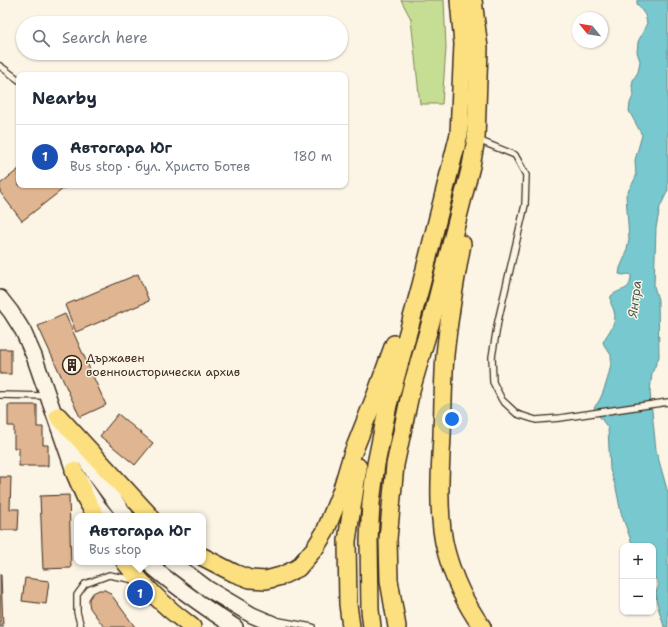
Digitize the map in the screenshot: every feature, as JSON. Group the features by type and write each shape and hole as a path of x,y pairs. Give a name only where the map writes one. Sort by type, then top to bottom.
{"main road":[{"path":"371,619 369,540 371,503 376,464 388,405 421,285 459,134 463,44 459,0"},
{"path":"473,0 479,48 476,139 454,288 446,355 440,457 441,516 446,551 472,613 482,627"},
{"path":"396,624 389,580 388,539 395,465 411,390 434,311 471,166"},
{"path":"206,559 234,574 250,579 266,580 281,576 298,568 315,548 325,532 341,492 352,455 393,347 421,285"},
{"path":"0,298 24,331 52,405 74,471 86,499 94,513"},
{"path":"351,627 348,604 347,541 356,474 375,397"},
{"path":"52,405 94,473 124,513"},
{"path":"52,405 147,513"},
{"path":"74,471 104,513"},
{"path":"127,565 139,581 192,627"},
{"path":"150,565 198,604 235,627"},
{"path":"176,565 208,589 252,615 280,627"}],"lane":[{"path":"0,66 16,78"},
{"path":"476,139 515,155 526,176 525,205 498,321 492,357 493,382 502,400 517,414 536,420 560,418 668,402"},
{"path":"0,395 52,405"},
{"path":"81,627 77,612 77,595 85,584 109,575 139,581"},
{"path":"252,615 312,627"}],"green space":[{"path":"401,0 444,0 446,48 442,104 420,104 411,19"}],"water":[{"name":"Янтра","path":"637,0 668,0 668,190 660,207 656,228 654,286 658,300 659,357 652,373 650,392 656,450 668,493 668,627 664,627 656,599 658,582 656,580 656,543 632,543 621,513 616,488 610,470 608,428 594,409 603,391 611,365 611,355 604,346 603,342 615,320 611,296 625,289 631,281 631,275 619,274 629,240 626,195 636,177 635,160 642,135 629,111 630,103 634,94 632,86 633,80 638,72 640,61 637,52 638,42 647,23 645,15 637,4"}],"building":[{"path":"16,171 16,188 64,188 22,221 0,192 0,184"},
{"path":"138,274 149,301 76,332 65,305"},
{"name":"Държавен военноисторически архив","path":"65,314 106,405 80,417 38,326"},
{"path":"0,349 11,349 11,374 0,374"},
{"path":"8,405 37,405 37,427 43,427 43,445 48,445 48,466 19,466 19,448 14,448 14,426 8,426"},
{"path":"118,414 153,443 135,465 100,436"},
{"path":"0,477 11,477 10,509 19,509 18,530 0,530"},
{"path":"69,495 71,568 43,569 40,496"},
{"path":"1,575 3,627 0,627"},
{"path":"25,578 49,581 46,604 22,601"},
{"path":"99,590 105,590 110,593 135,627 104,627 90,608 89,603 89,599 93,593"}],"place":[{"name":"Държавен военноисторически архив","path":"72,365"},
{"name":"Автогара Юг","path":"140,593"}]}
